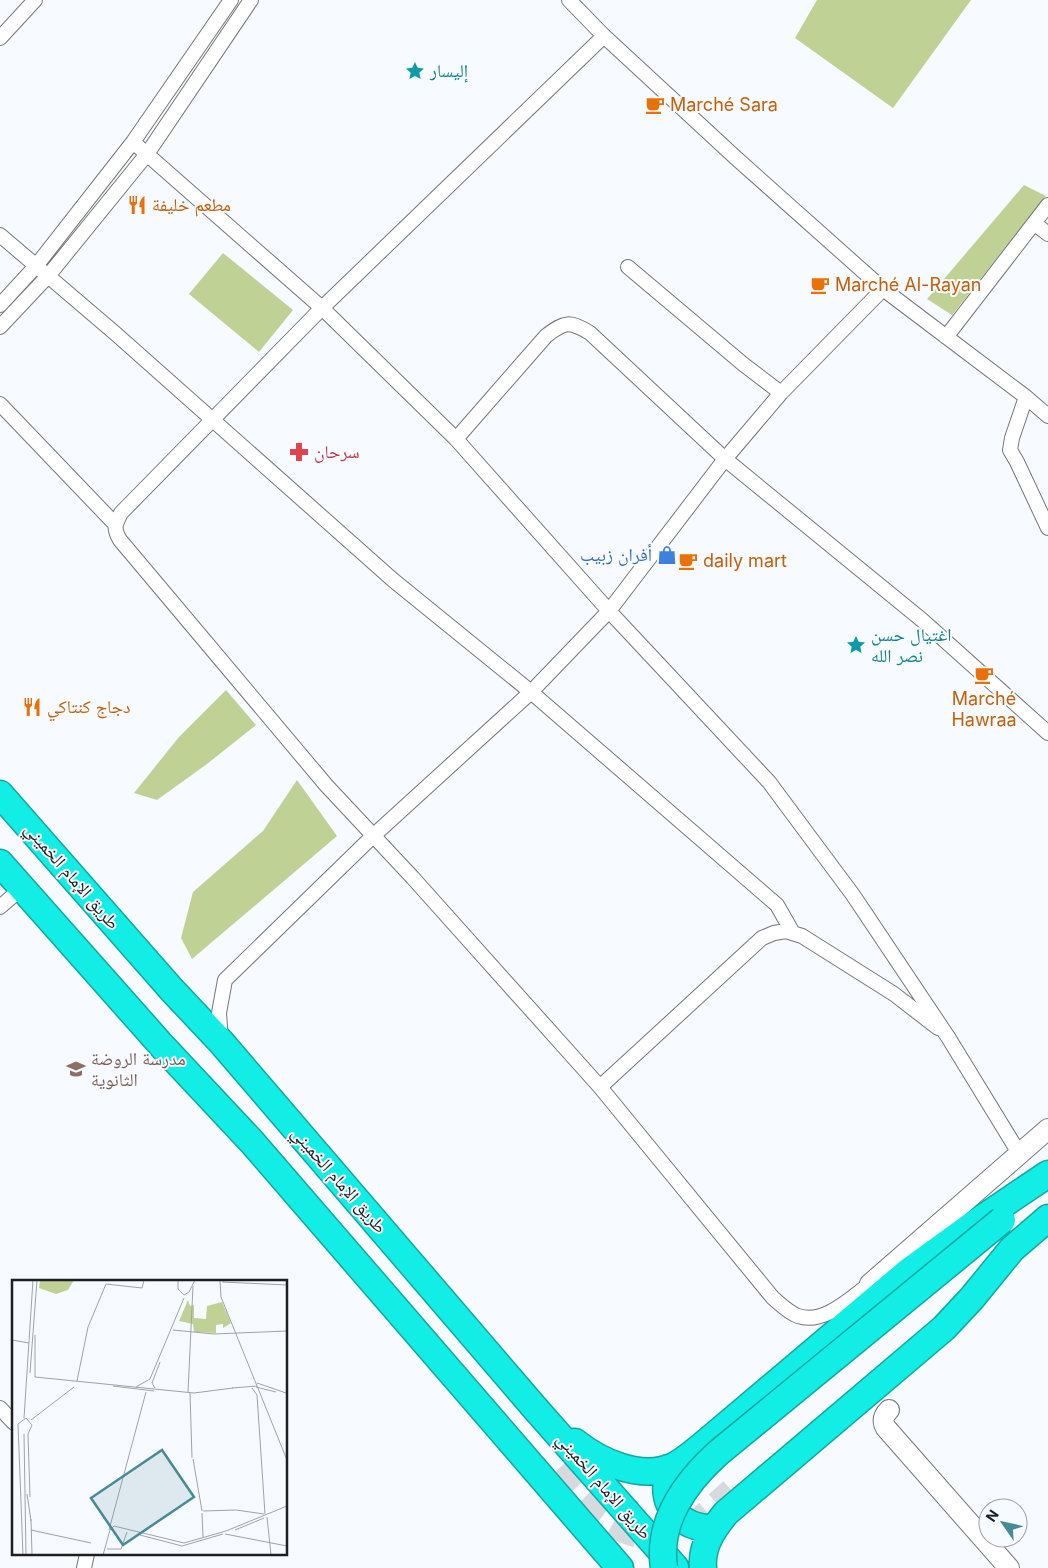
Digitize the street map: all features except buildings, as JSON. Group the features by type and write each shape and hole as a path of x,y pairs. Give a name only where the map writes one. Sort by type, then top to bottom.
{"highway":[{"name":"طريق الإمام الخميني","path":"0,796 172,990 221,1042 534,1407 675,1568"},
{"path":"0,863 170,1054 252,1142 620,1568"},
{"path":"252,1142 286,1168 334,1214 405,1292 556,1471"},
{"path":"534,1407 578,1444 606,1461 647,1472 668,1468 686,1458 703,1445 909,1271 944,1245 1048,1176"},
{"path":"664,1568 663,1542 670,1514 698,1471 1002,1220 1048,1176"},
{"path":"732,1491 1048,1218"},
{"path":"703,1568 704,1553 714,1528 726,1513 892,1374 957,1315 1012,1249 1048,1227"},
{"path":"835,1335 870,1284"},
{"path":"668,1468 666,1495 674,1511 688,1523 705,1528 714,1528"}],"street":[{"path":"0,38 35,0"},
{"path":"0,305 36,266 133,142 231,0"},
{"path":"0,327 48,276 147,154 251,0"},
{"path":"569,0 604,36 736,158 883,289 1026,396 1048,416"},
{"path":"604,36 322,308 121,513 115,524 115,531 120,540 326,785 413,878 600,1087 773,1298 798,1316 818,1317 837,1307 870,1284 1048,1129"},
{"path":"133,142 322,308 456,439 609,611 769,782 853,895 948,1036 1019,1153"},
{"path":"946,337 1048,206"},
{"path":"1034,223 1048,234"},
{"path":"0,235 213,419 393,580 531,692 776,905 793,933"},
{"path":"628,267 743,364 781,393"},
{"path":"221,1042 219,1013 226,980 374,836 531,692 609,611 725,459 781,393 883,289"},
{"path":"456,439 546,336 557,327 566,324 577,325 590,333 725,459 922,620 1048,732"},
{"path":"1026,396 1010,450 1048,528"},
{"path":"0,404 115,524"},
{"path":"0,908 22,888"},
{"path":"600,1087 762,938 786,931 813,942 894,994 948,1036"},
{"path":"892,1374 886,1392 889,1410 893,1419 917,1454 1015,1566"},
{"path":"0,1408 12,1421"},
{"path":"917,1454 978,1517"},
{"path":"1004,1548 1015,1566"}],"green space":[{"path":"817,0 971,0 893,108 795,38"},
{"path":"1024,185 1046,196 952,315 927,299"},
{"path":"223,253 293,310 259,352 189,294"},
{"path":"226,690 256,725 157,800 134,793 179,737"},
{"path":"297,780 337,836 192,959 181,938 193,892 263,831"}],"tunnel":[{"path":"556,1471 578,1496 604,1519 633,1533 650,1536 670,1535 686,1529 732,1491"}],"place":[{"name":"إليسار","path":"415,71"},
{"name":"Marché Sara","path":"655,105"},
{"name":"مطعم خليفة","path":"137,205"},
{"name":"Marché Al-Rayan","path":"820,285"},
{"name":"سرحان","path":"299,452"},
{"name":"أفران زبيب","path":"667,555"},
{"name":"daily mart","path":"688,561"},
{"name":"اغتيال حسن نصر الله","path":"856,645"},
{"name":"Marché Hawraa","path":"984,675"},
{"name":"دجاج كنتاكي","path":"32,707"},
{"name":"مدرسة الروضة الثانوية","path":"76,1069"}]}
